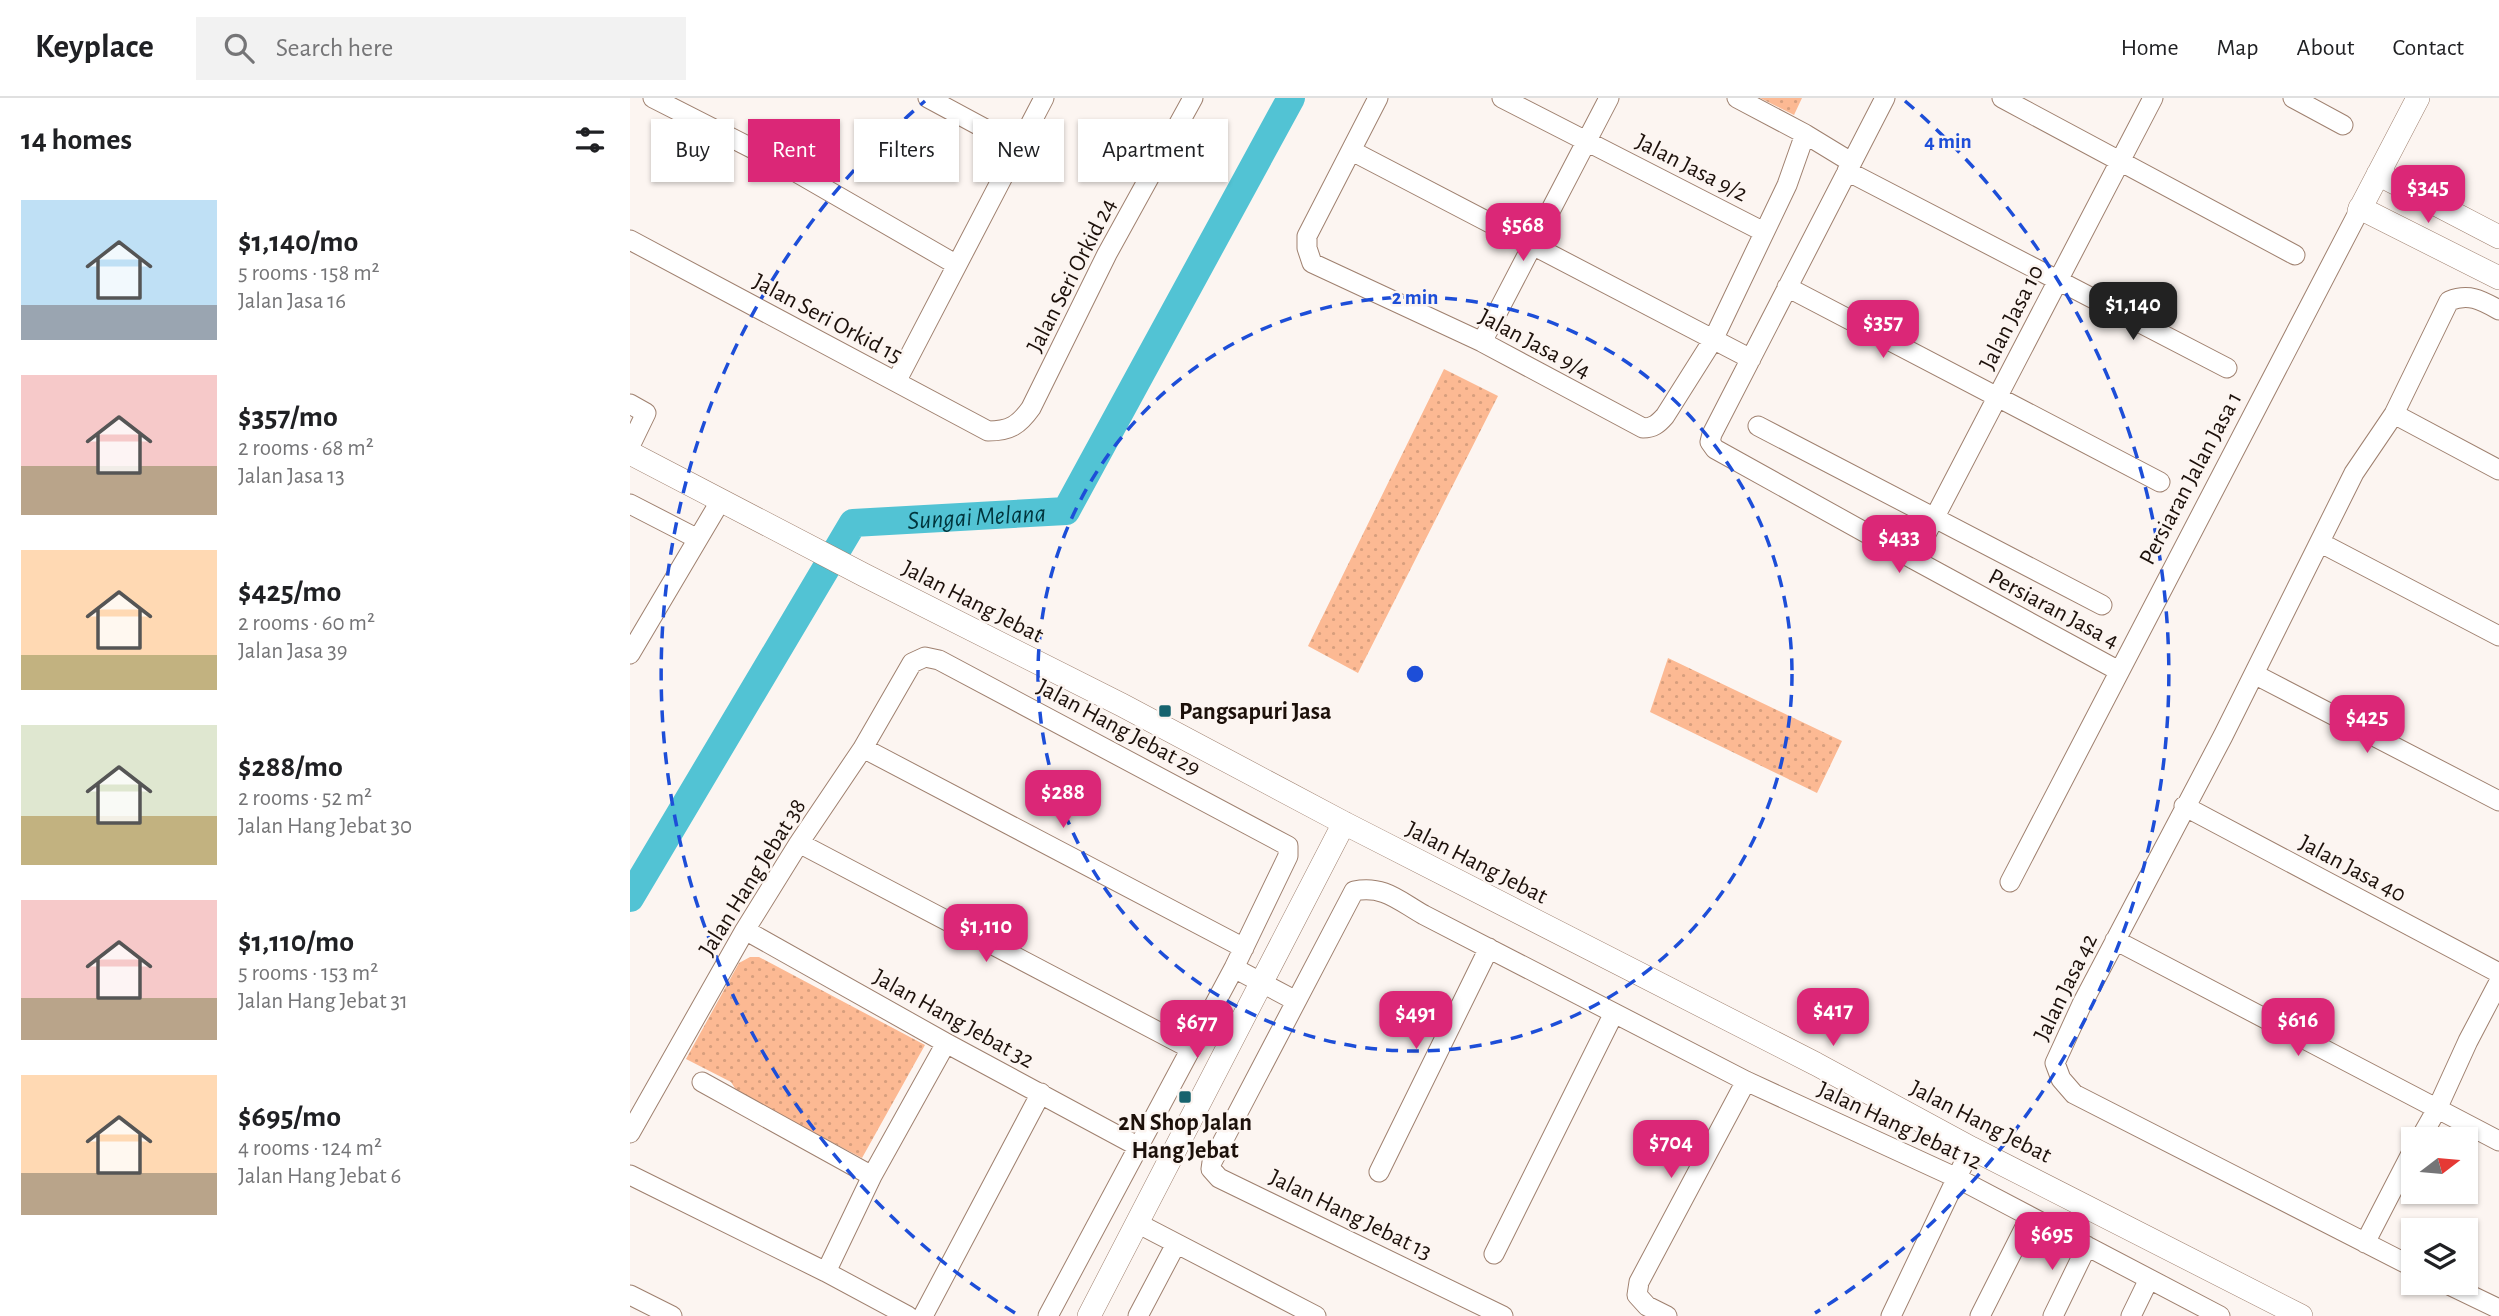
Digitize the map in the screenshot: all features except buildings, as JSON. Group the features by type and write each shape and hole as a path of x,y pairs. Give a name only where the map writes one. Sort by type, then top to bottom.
{"street":[{"path":"653,98 775,160 957,265"},
{"path":"928,98 973,122"},
{"path":"1033,119 1044,98"},
{"name":"Jalan Seri Orkid 24","path":"1006,431 1020,423 1031,408 1107,254 1194,98"},
{"path":"1378,98 1352,151 1751,359 1885,98"},
{"name":"Jalan Jasa 9/2","path":"1502,98 1764,232 1787,184 1805,134"},
{"path":"1482,342 1609,98"},
{"path":"1737,98 1805,134 1849,166 2057,281 2227,368"},
{"path":"2002,98 2295,255"},
{"name":"Jalan Jasa 10","path":"1913,559 2153,98"},
{"path":"2293,98 2343,125"},
{"name":"Persiaran Jalan Jasa 1","path":"2010,882 2418,98"},
{"name":"Jalan Jasa 9/4","path":"1352,151 1307,236 1307,248 1312,262 1482,342 1643,428 1658,424 1665,416 1713,340"},
{"path":"2378,174 2499,237"},
{"path":"896,382 1001,182"},
{"path":"2360,209 2499,278"},
{"path":"1713,340 1764,232"},
{"name":"Jalan Seri Orkid 15","path":"630,240 988,431 1006,431"},
{"path":"1787,287 2160,482"},
{"name":"Jalan Jasa 42","path":"2401,1261 2074,1094 2061,1079 2055,1063 2082,1004 2254,674 2354,473 2394,414 2449,300 2460,296 2476,298 2499,310"},
{"name":"Persiaran Jasa 4","path":"1751,359 1712,434 1710,443 1715,449 2119,671"},
{"path":"630,404 646,412 630,446"},
{"path":"2394,414 2499,470"},
{"path":"1758,426 2102,605"},
{"name":"Jalan Hang Jebat","path":"630,453 1816,1064 1971,1148 2301,1316"},
{"path":"633,641 721,500"},
{"path":"630,504 698,539"},
{"path":"2321,543 2499,636"},
{"name":"Jalan Hang Jebat 38","path":"630,1133 745,930 863,748 912,663 925,657"},
{"name":"Jalan Hang Jebat 29","path":"925,657 939,660 1288,846 1288,856 1244,948"},
{"path":"2254,674 2499,801"},
{"path":"863,748 1244,948 1048,1316"},
{"name":"Jalan Jasa 40","path":"2184,806 2499,973"},
{"path":"1089,1316 1344,823"},
{"path":"799,843 1191,1049"},
{"name":"Jalan Hang Jebat 12","path":"1370,888 1383,891 1746,1080 1957,1178 2218,1315"},
{"name":"Jalan Hang Jebat 13","path":"1370,888 1354,891 1212,1162 1211,1169 1219,1178 1503,1316"},
{"name":"Jalan Hang Jebat 32","path":"745,930 1139,1147"},
{"path":"2115,940 2499,1141"},
{"path":"1379,1172 1489,948"},
{"path":"1234,968 1296,1001"},
{"path":"2427,1127 2499,982"},
{"path":"1494,1254 1614,1013"},
{"path":"826,1272 872,1176 946,1043"},
{"path":"1668,1316 1647,1306 1637,1295 1639,1282 1746,1080"},
{"path":"702,1082 872,1176"},
{"path":"923,1316 1041,1093"},
{"path":"1891,1316 1971,1148"},
{"path":"2365,1242 2401,1173"},
{"path":"630,1175 826,1272 908,1316"},
{"path":"1980,1316 2030,1217"},
{"path":"1137,1223 1316,1316"},
{"path":"1138,1316 1176,1244"},
{"path":"2053,1316 2087,1246"},
{"path":"2131,1316 2149,1279"},
{"path":"630,1295 672,1316"},
{"path":"2470,1295 2499,1309"}],"shaded area":[{"path":"1760,98 1802,98 1794,115"},
{"path":"1444,369 1498,396 1358,673 1308,646"},
{"path":"1668,658 1842,741 1817,793 1650,712"},
{"path":"750,957 759,957 925,1045 862,1158 738,1093 731,1082 686,1059 739,963"}],"waterway":[{"name":"Sungai Melana","path":"630,898 853,523 1066,511 1291,98"}],"place":[{"name":"Pangsapuri Jasa","path":"1165,711"},
{"name":"2N Shop Jalan Hang Jebat","path":"1185,1097"}]}
